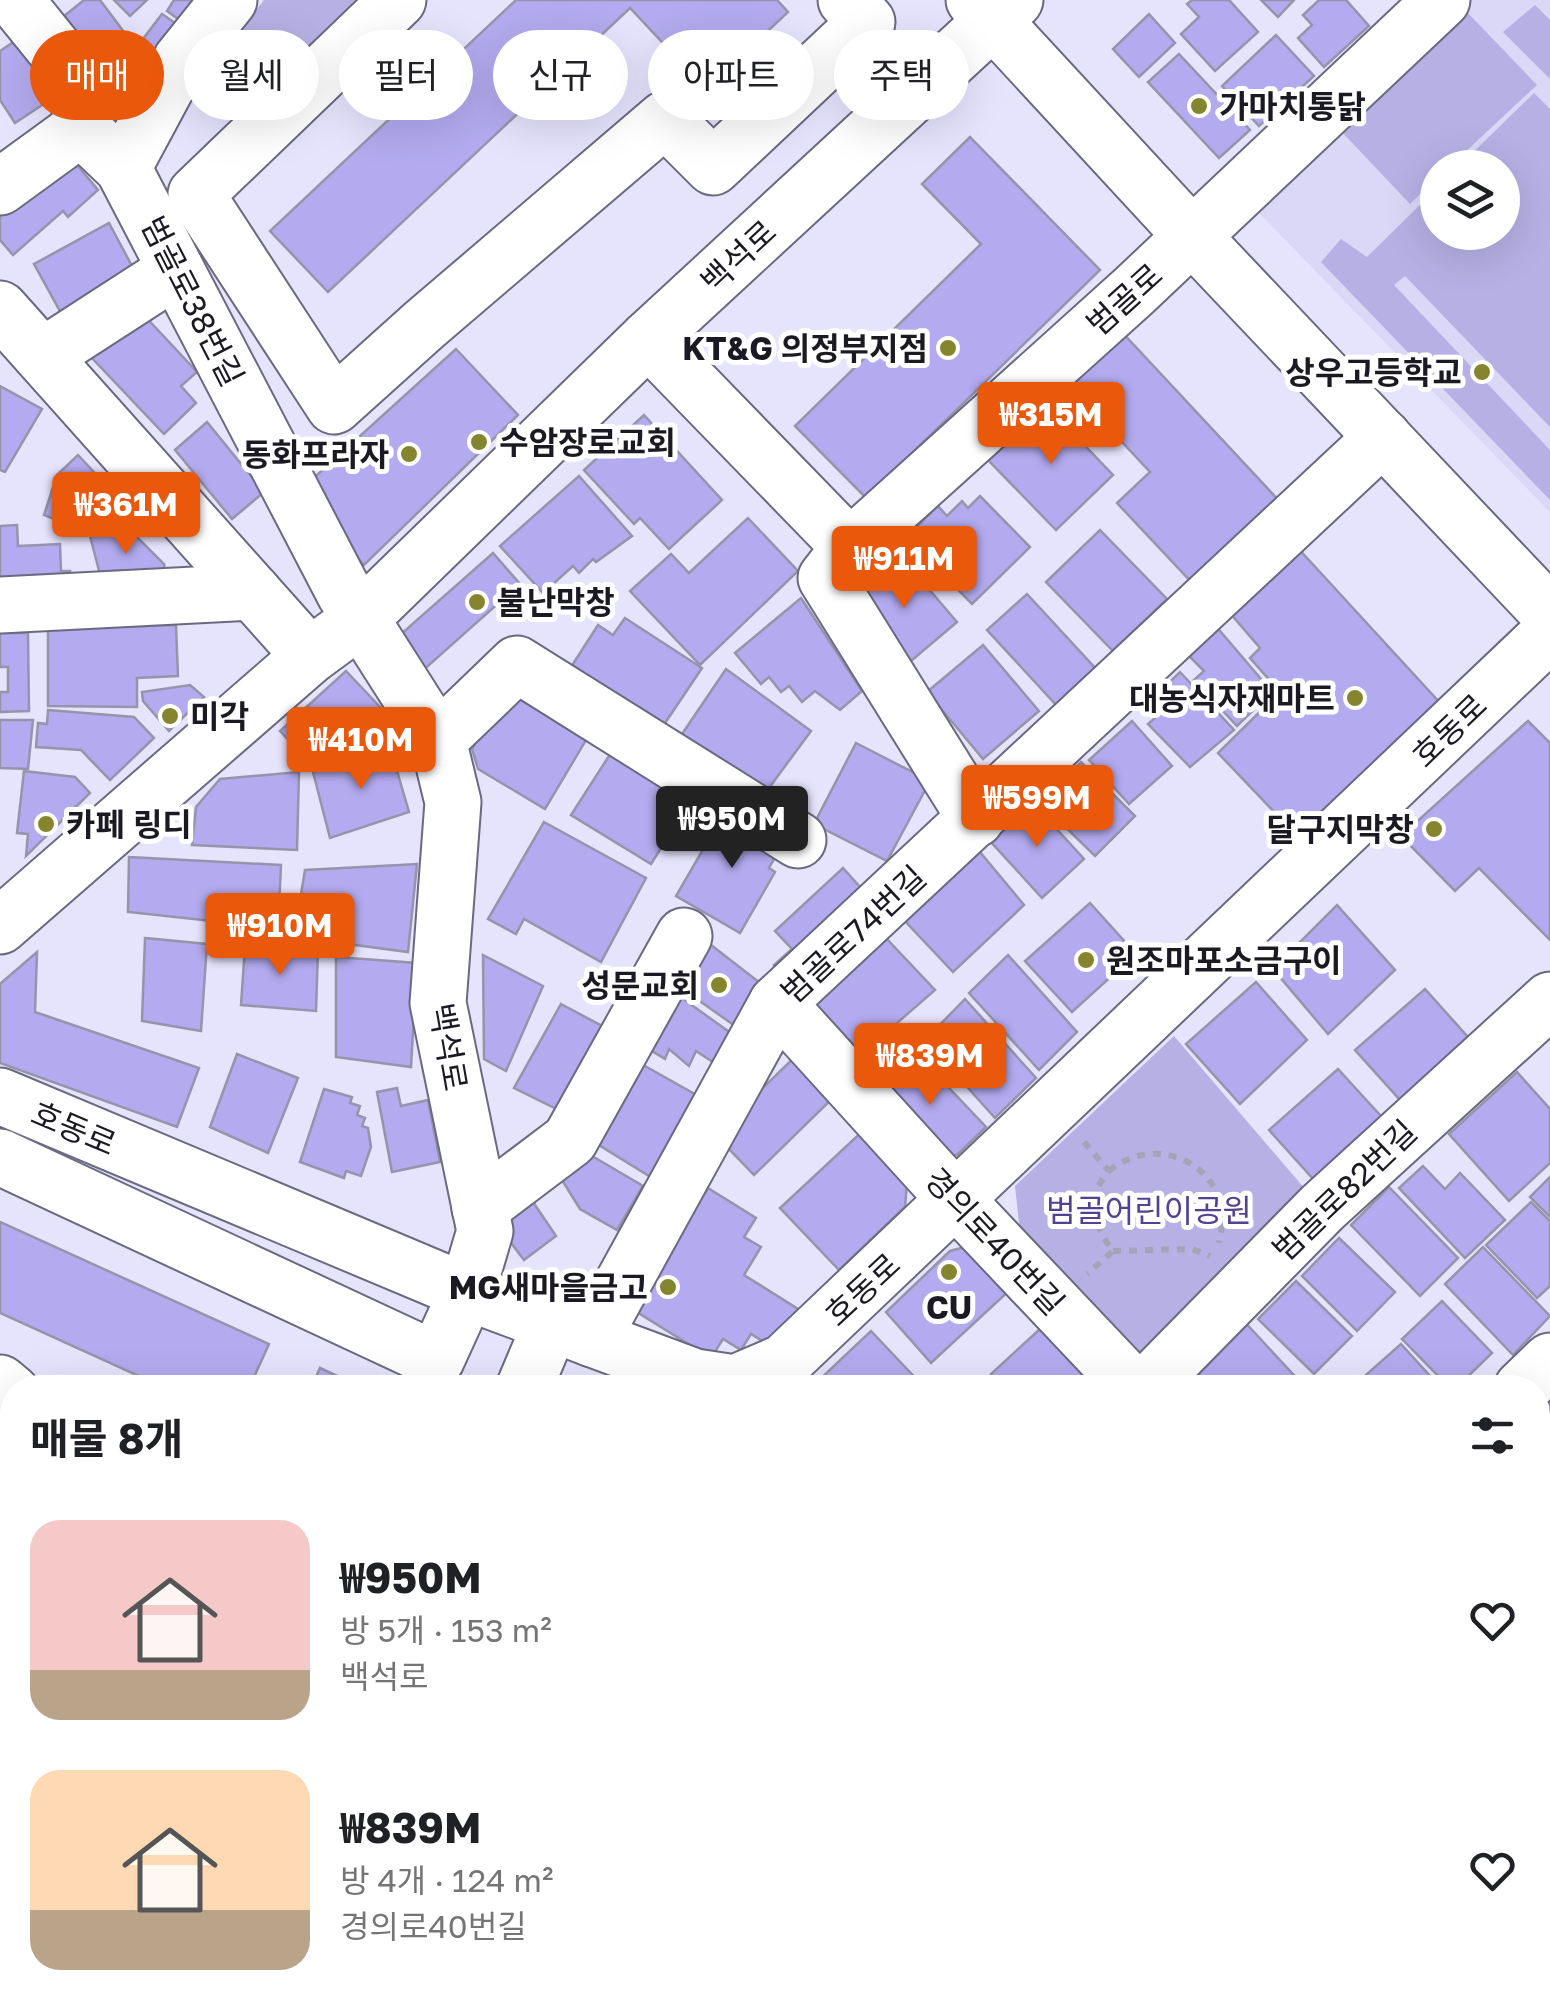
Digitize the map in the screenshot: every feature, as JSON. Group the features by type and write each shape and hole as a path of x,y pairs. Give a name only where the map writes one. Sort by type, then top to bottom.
{"street":[{"path":"123,168 181,60 229,0"},
{"path":"398,0 196,194 334,406 665,119 713,167 866,22 846,0"},
{"name":"범골로","path":"976,818 826,578 850,547 1192,236 1442,0"},
{"path":"0,15 16,1 78,78 80,128 0,187"},
{"name":"범골로","path":"994,7 1192,236 1550,614"},
{"name":"백석로","path":"0,926 310,656 359,620 994,7"},
{"name":"범골로38번길","path":"80,128 123,168 359,620"},
{"path":"176,270 18,346 310,656"},
{"path":"648,340 850,547"},
{"name":"범골로74번길","path":"535,1375 572,1332 778,1003 1383,437"},
{"path":"0,605 253,592"},
{"name":"백석로","path":"359,620 438,740 453,802 438,1003 485,1230 467,1292 430,1374"},
{"name":"호동로","path":"752,1375 784,1362 1550,633"},
{"path":"438,740 517,664 798,840"},
{"path":"480,1208 570,1140 684,936"},
{"name":"범골로82번길","path":"1158,1375 1322,1208 1550,1000"},
{"name":"경의로40번길","path":"778,1003 1122,1375"},
{"name":"호동로","path":"0,1096 467,1292 689,1375"},
{"path":"0,1158 430,1374"}],"path":[{"path":"1054,1108 1109,1171"},
{"path":"1054,1304 1113,1251 1192,1249 1215,1258 1223,1215 1218,1195 1194,1166 1174,1156 1137,1153 1098,1183 1096,1226 1113,1251"}],"shaded area":[{"name":"상우고등학교","path":"1459,0 1550,0 1550,512 1260,214 1260,184"}],"green space":[{"path":"264,0 377,0 345,30 339,30 339,36 319,54 319,30 240,30"},
{"path":"1535,5 1550,20 1550,79 1503,32"},
{"path":"1466,11 1537,85 1467,150 1420,150 1420,194 1410,204 1340,130"},
{"path":"1534,93 1550,109 1550,427 1405,276 1394,285 1550,450 1550,500 1321,262 1341,239 1367,257 1420,205 1420,250 1520,250 1520,150 1475,150"},
{"name":"범골어린이공원","path":"1174,1036 1317,1203 1147,1371 1020,1232 1015,1186"}],"building":[{"path":"84,0 100,0 122,30 65,30 58,21"},
{"path":"114,0 147,0 130,16"},
{"path":"174,0 203,0 186,25 167,11"},
{"path":"516,0 777,0 788,12 769,30 651,30 630,8 607,30 493,30 493,120 511,120 328,292 270,231 388,120 473,120 473,40"},
{"path":"1192,0 1229,0 1258,32 1215,71 1181,34 1199,17 1187,4"},
{"path":"1261,0 1294,0 1278,17"},
{"path":"1319,0 1346,0 1369,26 1324,67 1298,38 1312,25 1303,15"},
{"path":"162,14 185,30 164,58 164,30 150,30"},
{"path":"1149,14 1175,43 1139,77 1113,49"},
{"path":"24,35 30,44 30,113 15,123 0,100 0,51"},
{"path":"1276,35 1314,76 1259,126 1222,86"},
{"name":"가마치통닭","path":"1179,54 1250,130 1219,158 1148,82"},
{"name":"KT&G 의정부지점","path":"970,137 1100,270 866,498 795,426 981,244 922,184"},
{"path":"73,160 98,190 68,217 63,211 13,255 0,240 0,204"},
{"path":"109,223 140,281 66,322 34,264"},
{"path":"141,312 197,372 181,386 196,403 164,434 92,358"},
{"path":"1120,330 1283,505 1195,586 1117,503 1150,472 1065,381"},
{"name":"동화프라자","path":"456,349 518,415 364,565 297,493"},
{"path":"0,386 42,409 5,472 0,470"},
{"path":"1046,405 1113,475 1056,530 988,460"},
{"path":"644,415 722,500 669,549 640,518 634,524 584,470"},
{"path":"207,422 264,492 232,519 175,450"},
{"path":"78,455 120,500 102,516 89,501 54,519 44,515 57,475"},
{"path":"579,476 632,536 596,562 593,559 579,573 573,566 543,593 500,546"},
{"path":"980,496 1030,547 972,604 906,537 938,506 947,516 962,501 968,508"},
{"path":"748,518 798,571 700,665 630,591 671,554 689,573"},
{"path":"124,524 164,564 166,581 102,582 90,536"},
{"path":"17,525 18,546 60,544 61,571 70,571 71,592 0,596 0,526"},
{"path":"1100,530 1167,599 1113,651 1046,582"},
{"name":"대농식자재마트","path":"1296,546 1441,704 1301,840 1218,753 1280,692 1250,658 1260,648 1230,613"},
{"path":"493,553 520,584 420,673 392,642"},
{"path":"899,554 957,622 905,666 861,615 868,580"},
{"path":"1027,594 1097,670 1057,706 987,630"},
{"path":"801,598 862,691 840,710 815,691 802,702 789,686 781,692 769,677 761,684 735,653"},
{"path":"625,618 702,668 653,741 562,681 598,625 613,635"},
{"path":"176,625 178,676 137,678 137,707 48,706 48,629"},
{"path":"1215,625 1272,692 1237,726 1194,680 1204,671 1187,654"},
{"path":"0,633 28,633 29,711 0,712 0,692 8,692 8,667 0,667"},
{"path":"983,645 1039,711 983,759 927,692"},
{"path":"726,669 811,731 766,792 680,737"},
{"path":"346,671 380,707 352,734 343,724 325,741 316,731 297,749 280,731"},
{"path":"1180,672 1234,730 1190,767 1148,724 1164,710 1153,698"},
{"name":"미각","path":"190,685 204,697 169,731 143,701 142,692"},
{"path":"526,685 595,725 545,809 478,769 472,749 501,699 513,707"},
{"path":"48,710 134,717 154,738 110,780 81,750 36,747 38,723 47,724"},
{"path":"0,720 33,720 28,769 0,768"},
{"path":"1132,721 1172,766 1129,804 1089,760"},
{"path":"1528,721 1550,743 1550,940 1479,868 1455,891 1401,836"},
{"path":"856,743 930,781 887,861 814,824"},
{"path":"616,745 696,793 651,864 571,815"},
{"path":"390,747 409,812 330,838 313,772"},
{"path":"1081,762 1135,816 1095,856 1050,812 1061,802 1050,792"},
{"path":"24,771 75,777 90,793 26,856 28,834 17,833"},
{"path":"299,772 297,850 192,845 196,807 220,779"},
{"path":"1032,802 1084,859 1042,898 990,841"},
{"path":"727,808 784,841 769,868 775,872 740,933 676,896"},
{"path":"544,822 646,878 601,962 524,919 516,934 488,919"},
{"path":"980,852 1024,905 953,972 904,920"},
{"path":"129,857 281,865 278,928 128,912"},
{"path":"417,864 408,952 294,937 305,870"},
{"path":"843,868 870,898 785,977 774,965 792,949 775,931"},
{"path":"1090,903 1136,954 1072,1012 1025,961"},
{"path":"1337,905 1395,970 1328,1034 1273,969"},
{"path":"885,937 935,990 859,1056 811,1005"},
{"path":"145,938 207,944 201,1031 142,1021"},
{"name":"성문교회","path":"702,938 764,986 738,1028 674,983"},
{"path":"245,947 318,950 316,1011 241,1005"},
{"path":"37,952 35,1012 199,1068 177,1127 0,1063 0,984"},
{"path":"483,955 543,986 506,1071 484,1059"},
{"path":"1008,955 1077,1032 1039,1070 969,993"},
{"path":"336,957 417,963 411,1067 336,1057"},
{"path":"1256,982 1307,1040 1240,1104 1186,1044"},
{"path":"665,986 735,1036 716,1064 696,1051 689,1066 669,1049 665,1059 632,1039"},
{"path":"1425,989 1476,1046 1409,1110 1355,1050"},
{"path":"965,999 1036,1078 995,1118 925,1040"},
{"path":"561,1004 621,1036 575,1118 514,1088"},
{"path":"803,1049 842,1089 754,1175 728,1148 733,1117"},
{"path":"915,1052 986,1127 957,1155 937,1156 875,1090"},
{"path":"237,1054 298,1078 268,1153 210,1127"},
{"path":"629,1057 707,1101 662,1184 589,1139"},
{"path":"1338,1069 1390,1126 1323,1190 1269,1130"},
{"path":"1517,1072 1550,1109 1550,1163 1509,1201 1449,1134"},
{"path":"397,1088 401,1106 428,1100 440,1162 392,1172 377,1092"},
{"path":"324,1089 352,1097 350,1103 360,1106 357,1115 365,1118 362,1126 368,1128 371,1147 361,1176 346,1171 344,1178 300,1162"},
{"path":"867,1127 908,1171 905,1207 839,1270 780,1208"},
{"path":"575,1146 643,1186 617,1230 580,1209 562,1180"},
{"path":"1423,1166 1445,1189 1460,1173 1505,1220 1465,1258 1399,1188"},
{"path":"1550,1177 1550,1217 1530,1197"},
{"path":"1389,1187 1458,1258 1420,1296 1351,1225"},
{"path":"708,1188 756,1218 744,1237 761,1247 744,1275 798,1309 774,1348 751,1334 741,1350 723,1339 711,1358 632,1309"},
{"path":"531,1199 556,1236 524,1260 496,1223"},
{"path":"1531,1202 1550,1221 1550,1286 1537,1298 1486,1245"},
{"path":"0,1222 269,1344 255,1375 136,1375 0,1313"},
{"path":"1339,1238 1395,1292 1357,1331 1302,1276"},
{"path":"965,1247 1012,1288 931,1363 886,1312 950,1251"},
{"path":"1483,1247 1550,1316 1513,1355 1445,1284"},
{"path":"1296,1281 1352,1336 1314,1374 1258,1319"},
{"path":"1442,1301 1492,1353 1469,1375 1437,1375 1402,1339"},
{"path":"1243,1320 1294,1375 1191,1375"},
{"path":"1041,1328 1085,1375 992,1375"},
{"path":"871,1331 913,1375 824,1375"},
{"path":"1401,1344 1429,1375 1366,1375"},
{"path":"320,1368 335,1375 317,1375"}],"place":[{"name":"가마치통닭","path":"1199,106"},
{"name":"KT&G 의정부지점","path":"948,348"},
{"name":"상우고등학교","path":"1482,372"},
{"name":"수암장로교회","path":"479,442"},
{"name":"동화프라자","path":"409,454"},
{"name":"불난막창","path":"477,602"},
{"name":"대농식자재마트","path":"1355,698"},
{"name":"미각","path":"170,716"},
{"name":"카페 링디","path":"46,824"},
{"name":"달구지막창","path":"1434,829"},
{"name":"원조마포소금구이","path":"1086,960"},
{"name":"성문교회","path":"719,985"},
{"name":"CU","path":"949,1272"},
{"name":"MG새마을금고","path":"668,1287"}]}
